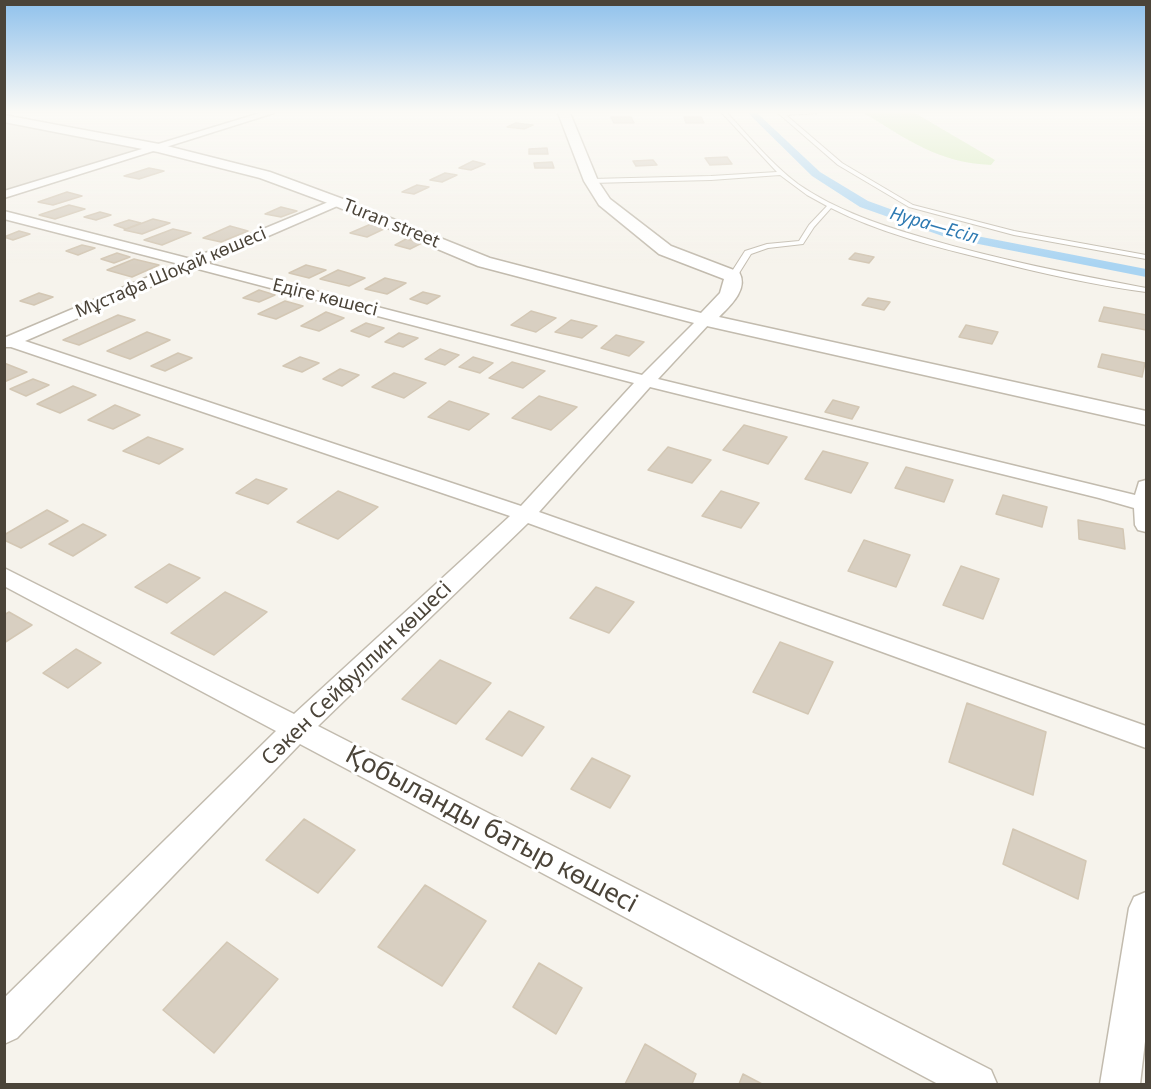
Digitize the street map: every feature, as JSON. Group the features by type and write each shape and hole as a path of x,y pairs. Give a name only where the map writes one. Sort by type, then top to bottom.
{"street":[{"path":"4,195 107,164"},
{"name":"Turan street","path":"221,164 265,175 338,202 483,262 705,321 1146,418"},
{"path":"584,164 591,181 604,202 665,250 733,276 735,284 730,294 705,321"},
{"name":"Мұстафа Шоқай көшесі","path":"8,343 338,202"},
{"name":"Едіге көшесі","path":"4,215 646,381 1106,493 1146,505"},
{"name":"Сәкен Сейфуллин көшесі","path":"4,1025 297,729 525,514 646,381 705,321"},
{"path":"8,343 525,514 1146,737"},
{"name":"Қобыланды батыр көшесі","path":"4,576 977,1084"},
{"path":"1120,1084 1146,908"}],"lane":[{"path":"773,164 795,184 830,206 880,227 961,252 1146,290"},
{"path":"840,164 911,206 1014,233 1146,257"},
{"path":"591,181 687,178 716,180 782,173"},
{"path":"733,276 748,253 767,246 801,243 811,226 830,206"}],"shaded area":[{"path":"5,164 107,164 5,195"}],"building":[{"path":"467,164 485,164 471,170 459,168"},
{"path":"534,164 553,164 554,168 535,168"},
{"path":"635,164 657,165 636,166"},
{"path":"149,168 164,171 139,179 124,176"},
{"path":"445,173 457,175 442,182 430,180"},
{"path":"417,185 429,187 414,194 402,192"},
{"path":"67,192 82,196 53,205 38,202"},
{"path":"69,205 85,209 55,219 39,215"},
{"path":"281,207 297,211 281,217 265,214"},
{"path":"100,212 111,215 96,220 84,217"},
{"path":"153,219 170,223 142,234 124,230"},
{"path":"129,220 141,223 126,229 114,225"},
{"path":"371,224 388,227 367,237 350,233"},
{"path":"230,226 248,231 221,242 203,238"},
{"path":"173,229 191,233 162,245 144,240"},
{"path":"19,231 30,234 13,240 4,237"},
{"path":"406,239 422,243 410,249 395,245"},
{"path":"82,245 95,248 78,255 66,251"},
{"path":"117,253 130,257 114,263 101,259"},
{"path":"855,253 874,257 869,263 849,259"},
{"path":"134,259 159,265 132,277 107,270"},
{"path":"306,265 326,270 309,278 289,273"},
{"path":"338,270 365,278 349,286 320,279"},
{"path":"385,278 406,283 387,294 365,289"},
{"path":"259,290 275,295 259,302 243,298"},
{"path":"423,292 440,296 427,304 410,299"},
{"path":"39,293 53,297 34,305 20,301"},
{"path":"868,298 890,302 884,310 862,305"},
{"path":"285,301 303,306 276,319 258,314"},
{"path":"1104,307 1146,315 1146,330 1099,321"},
{"path":"531,311 556,318 536,332 511,325"},
{"path":"326,312 344,318 319,331 301,326"},
{"path":"118,315 135,320 79,345 63,340"},
{"path":"571,320 597,326 582,338 555,332"},
{"path":"366,323 384,328 369,337 351,331"},
{"path":"966,325 998,332 992,344 959,337"},
{"path":"147,332 170,340 130,359 107,351"},
{"path":"399,333 418,338 403,347 385,342"},
{"path":"616,335 644,342 629,356 601,348"},
{"path":"440,349 459,355 445,365 425,359"},
{"path":"178,353 192,358 165,371 151,366"},
{"path":"1102,354 1145,363 1142,377 1098,367"},
{"path":"300,357 319,363 302,372 283,366"},
{"path":"473,357 493,363 480,373 459,367"},
{"path":"512,362 545,371 523,388 489,378"},
{"path":"4,363 27,372 4,382"},
{"path":"340,369 359,375 342,386 323,379"},
{"path":"394,373 426,383 404,398 372,387"},
{"path":"33,379 49,385 26,396 10,389"},
{"path":"73,386 96,395 60,413 37,404"},
{"path":"539,396 577,407 551,430 512,418"},
{"path":"833,400 859,407 852,419 825,412"},
{"path":"449,401 489,414 469,430 428,417"},
{"path":"115,405 140,415 113,429 88,420"},
{"path":"744,425 787,437 768,464 723,450"},
{"path":"148,437 183,449 159,464 123,451"},
{"path":"668,447 711,460 692,483 648,470"},
{"path":"823,451 868,463 851,493 805,479"},
{"path":"906,467 953,480 944,502 895,488"},
{"path":"256,479 287,489 268,504 236,493"},
{"path":"338,491 378,507 338,539 297,522"},
{"path":"721,491 759,503 741,528 702,516"},
{"path":"1003,495 1047,507 1042,527 996,514"},
{"path":"47,510 68,521 21,548 4,540 4,535"},
{"path":"1078,520 1123,529 1125,549 1079,539"},
{"path":"83,524 106,535 73,556 49,544"},
{"path":"864,540 910,555 896,587 848,571"},
{"path":"169,564 200,578 167,603 135,587"},
{"path":"961,566 999,579 983,619 943,605"},
{"path":"596,587 634,602 609,633 570,618"},
{"path":"225,592 267,612 214,655 171,633"},
{"path":"9,612 32,625 4,643 4,615"},
{"path":"780,642 833,662 808,714 753,692"},
{"path":"76,649 101,663 68,688 43,673"},
{"path":"440,660 491,683 456,724 402,699"},
{"path":"967,703 1046,732 1033,795 949,762"},
{"path":"509,711 544,727 522,756 486,739"},
{"path":"592,758 630,776 610,808 571,789"},
{"path":"304,819 355,850 318,893 266,860"},
{"path":"1013,829 1086,861 1078,899 1003,864"},
{"path":"425,885 486,921 442,986 378,947"},
{"path":"227,942 278,979 214,1053 163,1010"},
{"path":"539,963 582,988 556,1034 513,1007"},
{"path":"645,1044 696,1074 692,1084 625,1084"},
{"path":"743,1074 762,1084 739,1084"}],"waterway":[{"name":"Нура—Есіл","path":"805,164 816,174 864,204 948,234 1146,273"}]}
